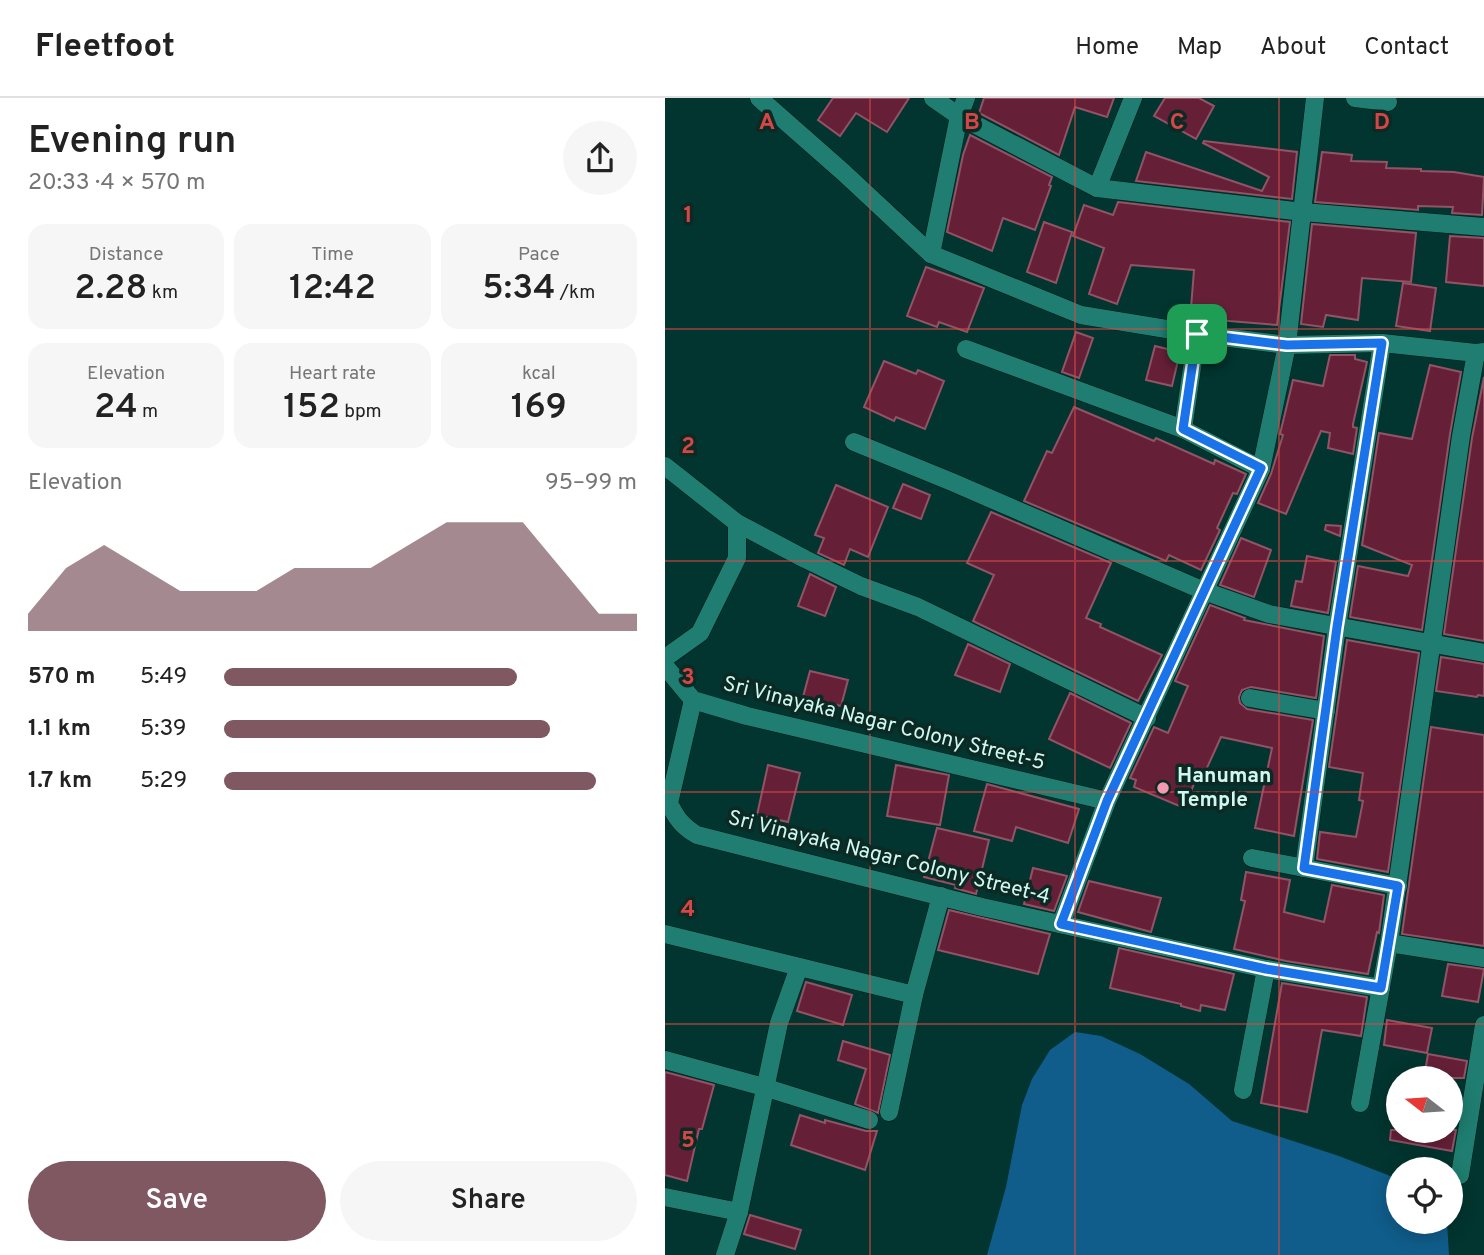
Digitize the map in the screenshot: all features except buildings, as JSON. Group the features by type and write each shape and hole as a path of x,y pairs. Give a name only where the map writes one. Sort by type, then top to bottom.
{"street":[{"path":"759,98 931,254 1081,315 1287,345 1382,343 1480,353 1461,436 1398,886 1360,1103"},
{"path":"933,98 959,116 1097,188 1303,212 1484,228"},
{"path":"931,254 959,116 966,98"},
{"path":"1097,188 1133,98"},
{"path":"1061,924 1107,801 1261,468 1287,345 1315,98"},
{"path":"1355,98 1388,103"},
{"path":"1183,429 1197,334"},
{"path":"1304,868 1337,627 1382,343"},
{"path":"966,349 1183,429 1261,468"},
{"path":"854,442 1204,592 1269,614 1484,653"},
{"path":"665,466 737,523 861,586 918,607 1147,718"},
{"path":"665,658 700,633 737,558 737,523"},
{"name":"Sri Vinayaka Nagar Colony Street-5","path":"665,666 693,701 1107,801"},
{"path":"1250,698 1326,710"},
{"name":"Sri Vinayaka Nagar Colony Street-4","path":"693,701 669,803 685,828 697,835 1061,924 1266,969 1381,988"},
{"path":"1252,858 1398,886"},
{"path":"889,1112 914,995 941,896"},
{"path":"665,934 914,995"},
{"path":"1389,943 1484,958"},
{"path":"725,1255 739,1212 779,1023 799,967"},
{"path":"1244,1090 1266,969"},
{"path":"1463,1157 1484,1025"},
{"path":"665,1060 869,1120"},
{"path":"665,1196 739,1212"}],"water":[{"path":"1075,1032 1101,1036 1140,1054 1189,1084 1232,1121 1386,1174 1386,1234 1448,1234 1449,1255 987,1255 1006,1187 1022,1105 1032,1079 1050,1050"}],"place":[{"name":"Hanuman Temple","path":"1163,788"}],"route":[{"path":"1197,334 1287,345 1382,343 1337,627 1304,868 1398,886 1381,988 1266,969 1061,924 1107,801 1261,468 1183,429 1197,334"}]}
